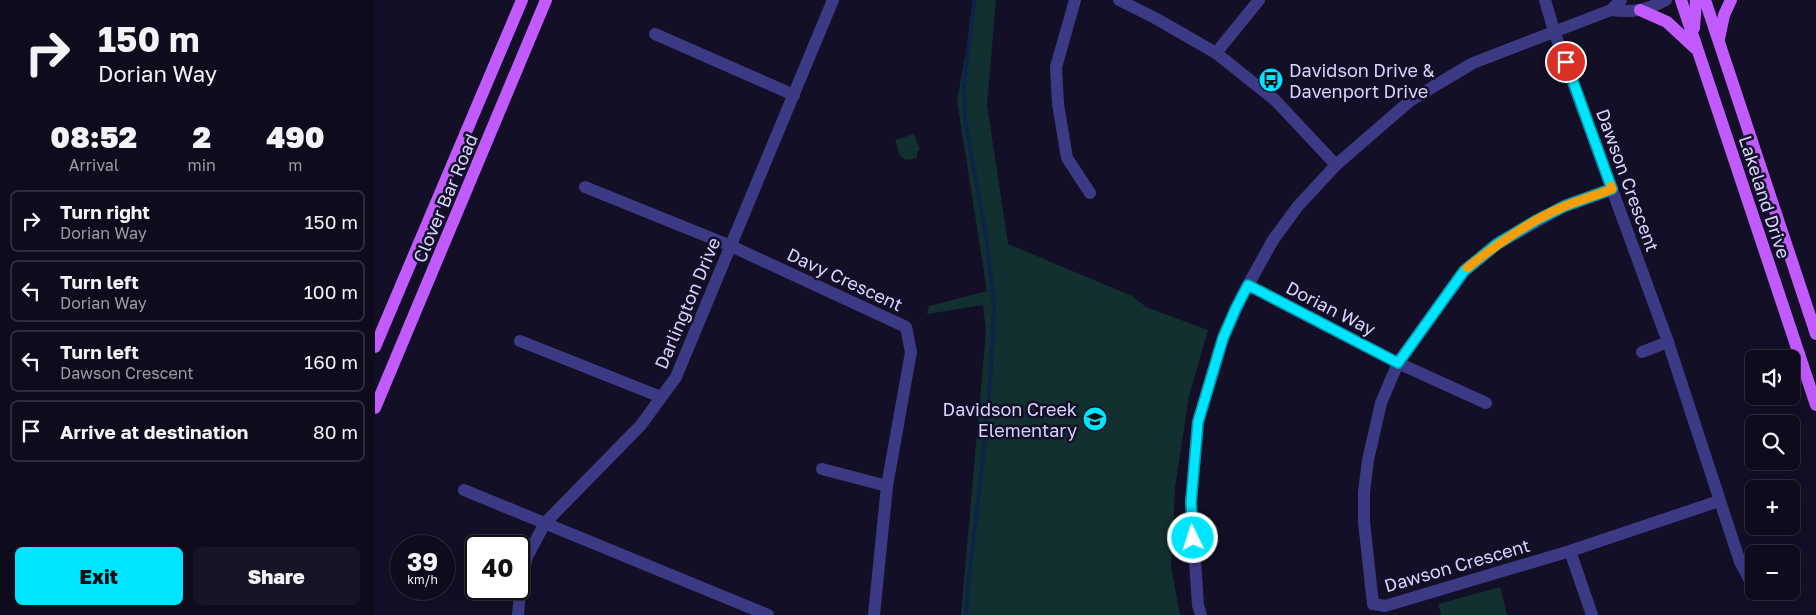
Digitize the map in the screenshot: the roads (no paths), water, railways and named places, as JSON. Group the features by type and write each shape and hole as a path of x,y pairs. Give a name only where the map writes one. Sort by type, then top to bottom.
{"main road":[{"name":"Clover Bar Road","path":"375,347 522,0"},
{"name":"Clover Bar Road","path":"375,408 546,0"},
{"name":"Lakeland Drive","path":"1681,0 1816,405"},
{"path":"1719,42 1724,15 1731,0"},
{"path":"1695,2 1693,24 1698,52"},
{"name":"Lakeland Drive","path":"1695,2 1719,42 1816,334"},
{"path":"1640,10 1667,22 1698,52"}],"street":[{"name":"Darlington Drive","path":"518,615 521,580 527,558 545,523 641,425 676,377 833,0"},
{"path":"1075,0 1056,67 1058,104 1067,158 1091,193"},
{"path":"1119,0 1216,53 1275,100 1336,165"},
{"path":"1216,53 1259,0"},
{"name":"Dawson Crescent","path":"1545,0 1554,31 1668,342 1719,501 1745,571"},
{"path":"1201,615 1198,605 1191,502 1198,422 1223,338 1236,308 1273,240 1298,206 1336,165 1419,96 1473,63 1611,10 1621,0"},
{"path":"1611,10 1628,12 1640,10 1666,0"},
{"path":"655,34 794,96"},
{"path":"585,187 731,246"},
{"path":"1398,363 1464,271 1497,244 1565,206 1612,189"},
{"name":"Davy Crescent","path":"731,246 906,327 911,352 887,486 874,615"},
{"name":"Dorian Way","path":"1248,285 1398,363 1486,403"},
{"path":"520,341 661,397"},
{"path":"1642,352 1668,342"},
{"name":"Dawson Crescent","path":"1398,363 1381,403 1368,460 1364,492 1373,604 1385,606 1570,551 1719,501"},
{"path":"822,469 887,486"},
{"path":"464,490 768,615"},
{"path":"1570,551 1591,615"}],"waterway":[{"path":"966,615 990,385 994,305 986,236 965,120 964,87 974,0"}],"place":[{"name":"Davidson Drive & Davenport Drive","path":"1271,80"},
{"name":"Davidson Creek Elementary","path":"1095,419"}]}
